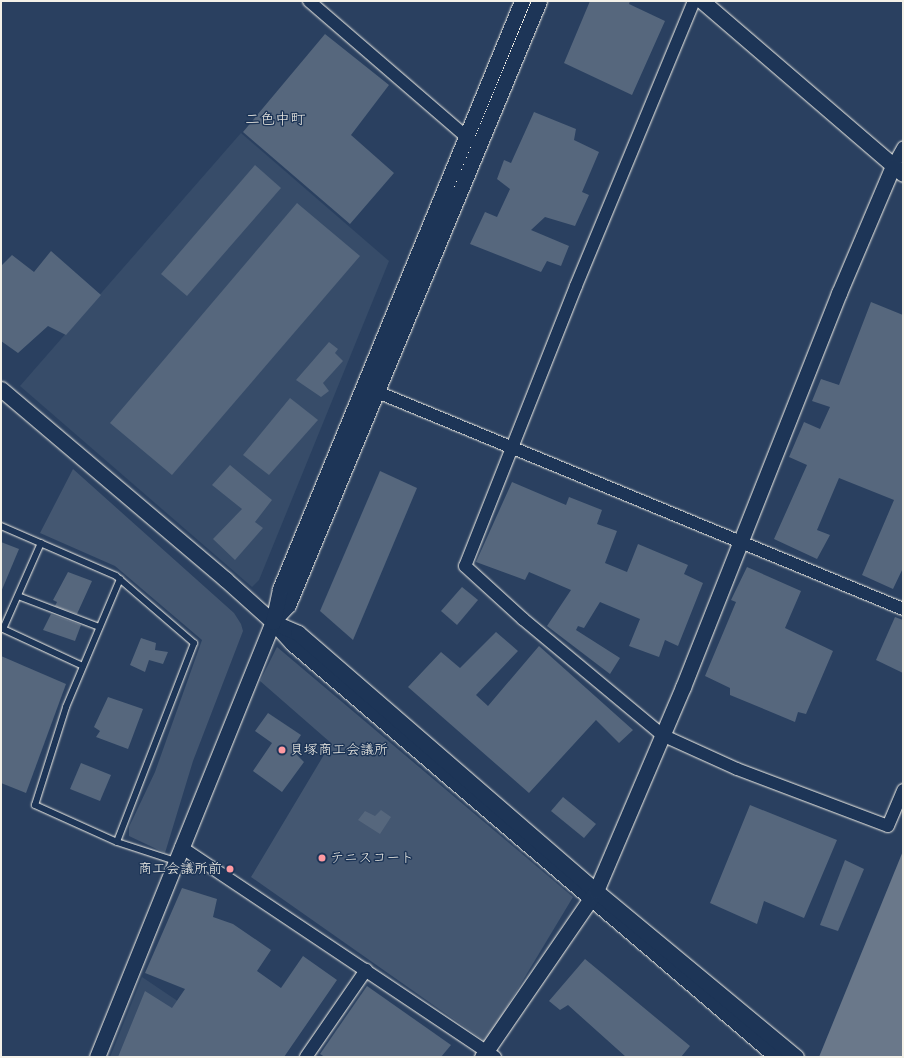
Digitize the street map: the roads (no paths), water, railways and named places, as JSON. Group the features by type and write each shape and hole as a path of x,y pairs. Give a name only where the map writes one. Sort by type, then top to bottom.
{"street":[{"path":"309,1 477,147"},
{"path":"97,1057 272,622 288,605 466,136 522,1"},
{"path":"370,389 477,147 539,1"},
{"path":"694,1 464,566 541,635 662,735 736,769 888,826 903,790"},
{"path":"702,1 898,170"},
{"path":"181,847 366,970 488,1055 593,896 662,735 741,540 898,170 903,148"},
{"path":"1,388 272,622 298,633 593,896 777,1057"},
{"path":"370,389 741,540 903,609"},
{"path":"593,896 796,1057"},
{"path":"306,1057 366,970"}],"lane":[{"path":"1,526 120,579 194,643 117,842"},
{"path":"40,543 18,596 2,628 83,666"},
{"path":"120,579 66,706 35,805 117,842 175,861"},
{"path":"18,596 99,627"}],"place":[{"name":"貝塚商工会議所","path":"282,750"},
{"name":"テニスコート","path":"322,858"},
{"name":"商工会議所前","path":"230,869"}],"district":[{"name":"二色中町","path":"275,120"}]}
